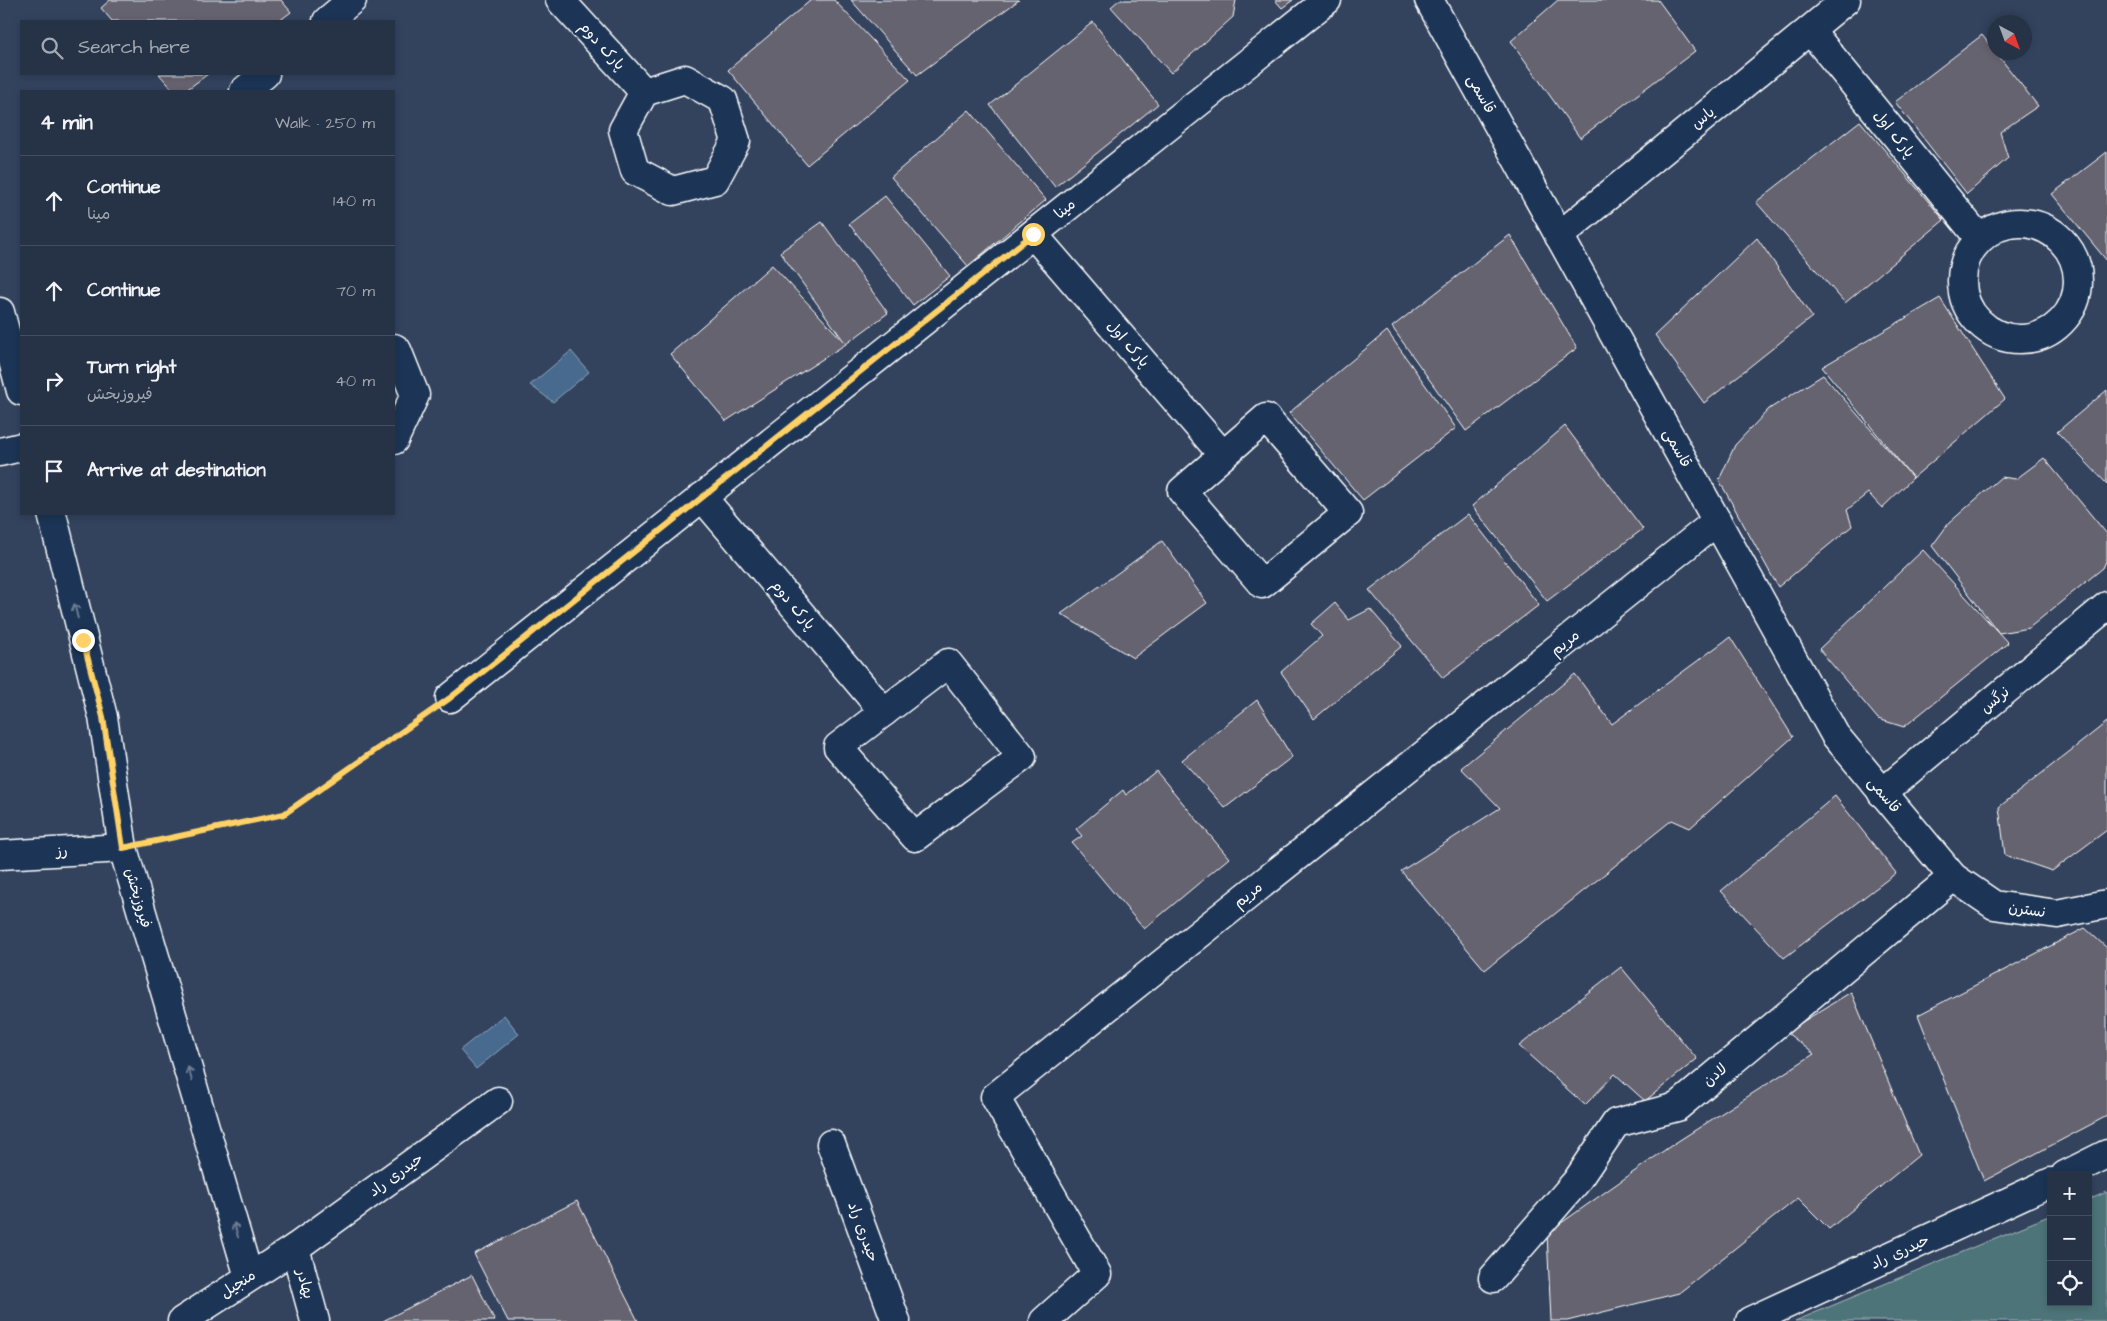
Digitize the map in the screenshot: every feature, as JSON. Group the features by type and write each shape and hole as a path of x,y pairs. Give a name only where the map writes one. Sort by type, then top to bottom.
{"street":[{"path":"328,20 352,0"},
{"name":"پارک دوم","path":"560,0 644,92"},
{"name":"مینا","path":"450,698 1327,0"},
{"name":"قاسمی","path":"1429,0 1835,735 1882,794 1954,878"},
{"name":"یاس","path":"1559,236 1846,0"},
{"name":"پارک اول","path":"1810,30 1979,238"},
{"path":"245,90 264,75"},
{"path":"2007,223 2039,224 2066,242 2079,271 2076,303 2056,329 2029,340 2009,338 1999,336 1975,320 1962,293 1963,263 1979,238 2007,223"},
{"name":"پارک اول","path":"1033,234 1222,454"},
{"path":"0,312 20,387"},
{"path":"395,349 415,395 395,438"},
{"path":"1266,418 1348,512 1262,584 1182,491 1222,454 1266,418"},
{"path":"0,452 20,447"},
{"name":"پارک دوم","path":"702,497 884,712"},
{"name":"فیروزبخش","path":"52,515 103,717 123,848 249,1277"},
{"name":"مریم","path":"1044,1321 1097,1274 995,1097 1717,521"},
{"name":"نرگس","path":"1882,794 2107,606"},
{"path":"948,663 1022,757 915,838 838,747 884,712 948,663"},
{"name":"رز","path":"0,855 123,848"},
{"name":"نسترن","path":"1954,878 1994,905 2057,914 2107,904"},
{"name":"لادن","path":"1493,1278 1576,1182 1616,1123 1677,1107 1954,878"},
{"name":"حیدری راد","path":"294,1248 498,1101"},
{"name":"حیدری راد","path":"830,1144 896,1321"},
{"path":"2073,1171 2107,1154"},
{"name":"حیدری راد","path":"1750,1321 2047,1184"},
{"name":"منجیل","path":"182,1321 294,1248"},
{"name":"بهادر","path":"294,1248 315,1321"}],"path":[{"path":"123,848 284,814 450,698"}],"green space":[{"path":"2107,1192 2107,1321 1795,1321 2047,1217 2047,1306 2092,1306 2092,1198"}],"water":[{"path":"571,351 589,372 553,402 530,385"},
{"path":"504,1015 519,1034 476,1069 460,1050"}],"building":[{"path":"110,0 281,0 291,12 280,20 111,20 101,8"},
{"path":"811,0 834,0 910,80 807,165 728,70"},
{"path":"851,0 1019,0 917,75"},
{"path":"1119,0 1236,0 1233,17 1171,73 1111,7"},
{"path":"1275,0 1293,0 1282,8"},
{"path":"1558,0 1658,0 1695,51 1580,138 1511,41"},
{"path":"1093,22 1158,104 1055,187 990,105"},
{"path":"1982,35 1987,41 1987,60 2002,60 2038,106 2000,132 2008,158 1967,194 1895,102"},
{"path":"160,75 207,75 186,90 173,90"},
{"path":"969,110 1046,200 968,266 891,177"},
{"path":"1860,121 1944,220 1845,303 1756,202"},
{"path":"2107,152 2107,261 2052,194"},
{"path":"885,196 950,276 913,305 849,224"},
{"path":"822,222 888,313 846,344 780,252"},
{"path":"1510,235 1577,348 1466,431 1392,327"},
{"path":"1757,238 1812,317 1704,403 1655,335"},
{"path":"772,265 846,344 726,421 670,354"},
{"path":"1940,298 2005,399 1913,478 1822,367"},
{"path":"1387,331 1456,428 1363,500 1289,413"},
{"path":"1823,375 1913,478 1882,508 1868,493 1847,510 1852,526 1778,587 1719,480 1735,445 1769,409"},
{"path":"2107,390 2107,484 2057,432"},
{"path":"1565,426 1643,529 1547,601 1472,506"},
{"path":"2044,458 2107,534 2107,559 2103,568 2029,628 1999,633 1932,546 1949,523 2001,477 2016,479"},
{"path":"1468,514 1539,605 1443,678 1369,590"},
{"path":"1162,541 1207,603 1133,658 1061,614"},
{"path":"1923,550 2008,643 1904,727 1878,719 1819,649"},
{"path":"1335,603 1349,620 1370,609 1402,646 1314,719 1281,672 1322,636 1311,624"},
{"path":"1730,637 1793,737 1690,828 1672,820 1485,970 1401,871 1500,808 1461,768 1575,674 1612,724"},
{"path":"1257,700 1292,757 1225,808 1182,760"},
{"path":"2107,722 2107,830 2052,871 2005,855 1999,807"},
{"path":"1156,771 1229,858 1144,929 1072,843 1082,836 1076,829 1123,790 1126,795"},
{"path":"1835,796 1896,873 1784,958 1721,891"},
{"path":"2085,928 2107,948 2107,1116 1984,1181 1918,1015"},
{"path":"1621,967 1697,1059 1645,1101 1615,1074 1585,1105 1519,1046"},
{"path":"1851,992 1919,1155 1829,1229 1798,1198 1679,1293 1567,1321 1551,1321 1547,1233 1672,1145 1814,1054 1786,1032"},
{"path":"577,1201 638,1321 508,1321 474,1254"},
{"path":"472,1275 495,1321 383,1321"}],"route":[{"path":"83,640 103,717 123,848 284,814 450,698 1033,234"}]}
